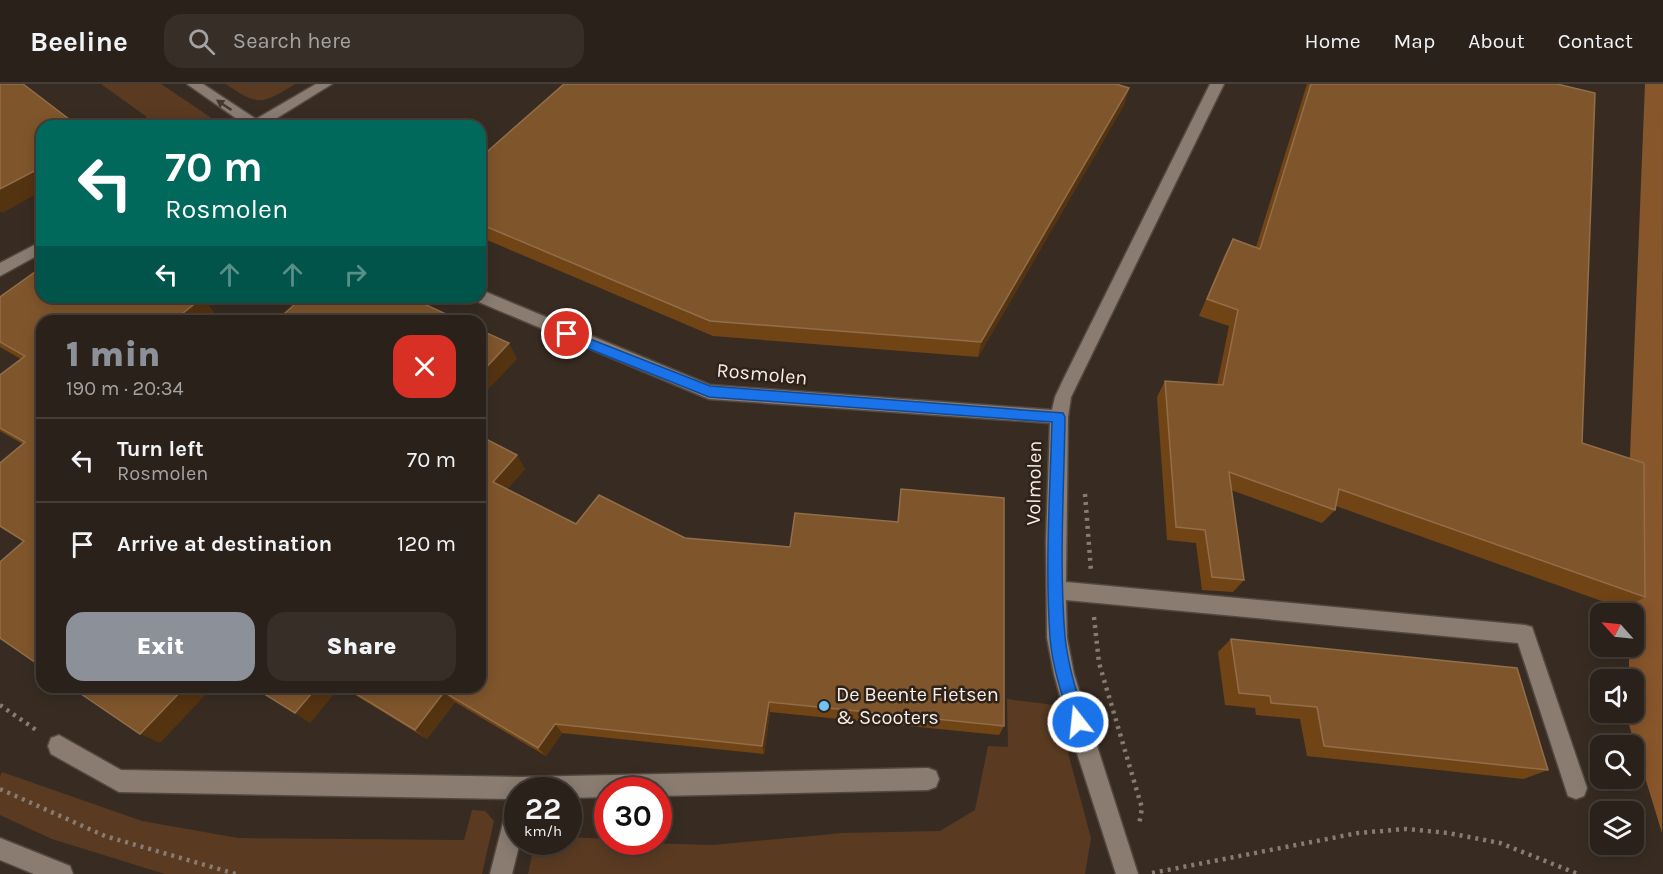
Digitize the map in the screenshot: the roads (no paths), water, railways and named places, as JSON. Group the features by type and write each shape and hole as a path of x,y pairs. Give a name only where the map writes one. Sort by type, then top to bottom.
{"street":[{"path":"194,84 245,120"},
{"path":"264,120 325,84"},
{"name":"Volmolen","path":"1127,874 1064,674 1058,638 1055,591 1059,417 1072,378 1217,84"},
{"path":"0,270 36,249"},
{"name":"Rosmolen","path":"486,299 709,392 1059,417"},
{"path":"1055,591 1525,634 1576,788"},
{"path":"59,746 119,782 504,794"},
{"path":"582,792 928,779"},
{"path":"0,849 62,874"},
{"path":"501,874 506,855"}],"place":[{"name":"De Beente Fietsen & Scooters","path":"824,706"}]}
